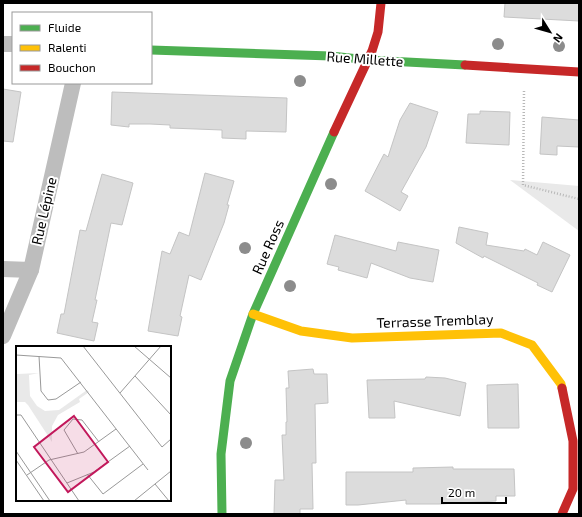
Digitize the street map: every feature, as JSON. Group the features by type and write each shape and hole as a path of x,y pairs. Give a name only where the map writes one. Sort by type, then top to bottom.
{"street":[{"name":"Rue Ross","path":"222,514 221,454 230,381 254,314 374,47 378,32 381,3"},
{"name":"Rue Millette","path":"152,50 331,56 368,60 579,72"},
{"name":"Rue Lépine","path":"3,336 31,270 73,84"},
{"path":"3,269 31,270"},
{"name":"Terrasse Tremblay","path":"254,314 301,331 352,338 501,333 532,345 562,384 573,441 572,489 562,514"}],"path":[{"path":"525,69 523,185 579,199"}],"shaded area":[{"path":"510,180 579,186 579,231"}],"building":[{"path":"505,3 579,3 579,21 504,17"},
{"path":"3,89 21,92 13,142 3,141"},
{"path":"112,92 287,98 286,132 246,131 246,139 222,138 222,130 170,128 170,125 150,124 129,124 129,127 111,125"},
{"path":"410,103 438,112 426,147 401,192 408,196 400,211 365,191 384,154 388,157 400,120"},
{"path":"480,111 510,112 509,145 466,143 468,114 480,114"},
{"path":"542,117 579,120 579,147 557,146 557,155 540,154"},
{"path":"205,173 234,181 227,205 229,205 224,223 201,280 189,275 180,316 182,317 178,336 148,331 162,251 170,254 179,232 189,236"},
{"path":"102,174 133,183 122,225 111,223 95,300 97,300 92,322 98,323 94,341 57,333 61,314 64,314 80,230 86,231"},
{"path":"459,227 488,233 486,245 524,251 525,249 537,255 543,242 570,255 552,292 537,285 538,283 484,256 483,258 456,243"},
{"path":"335,235 396,251 398,242 439,250 433,282 410,278 371,263 367,278 338,270 339,267 327,264"},
{"path":"313,369 314,374 327,374 328,403 315,404 316,463 312,463 313,509 300,509 300,514 274,514 275,480 284,480 282,435 286,435 286,388 289,388 288,371"},
{"path":"426,377 445,378 466,383 460,416 394,401 395,418 369,418 367,380 425,379"},
{"path":"518,384 519,428 488,428 487,385"},
{"path":"453,467 453,469 514,469 515,496 496,496 496,501 406,504 406,500 346,505 346,472 413,472 413,468"}],"traffic: fast":[{"path":"152,50 331,56 368,60 465,65"},
{"path":"222,514 221,454 230,381 253,314 334,132"}],"traffic: slow":[{"path":"253,314 301,331 352,338 501,333 532,345 561,384 562,388"}],"traffic: jam":[{"path":"334,132 372,51 378,32 381,3"},
{"path":"465,65 579,72"},
{"path":"562,388 573,441 573,489 562,514"}]}
